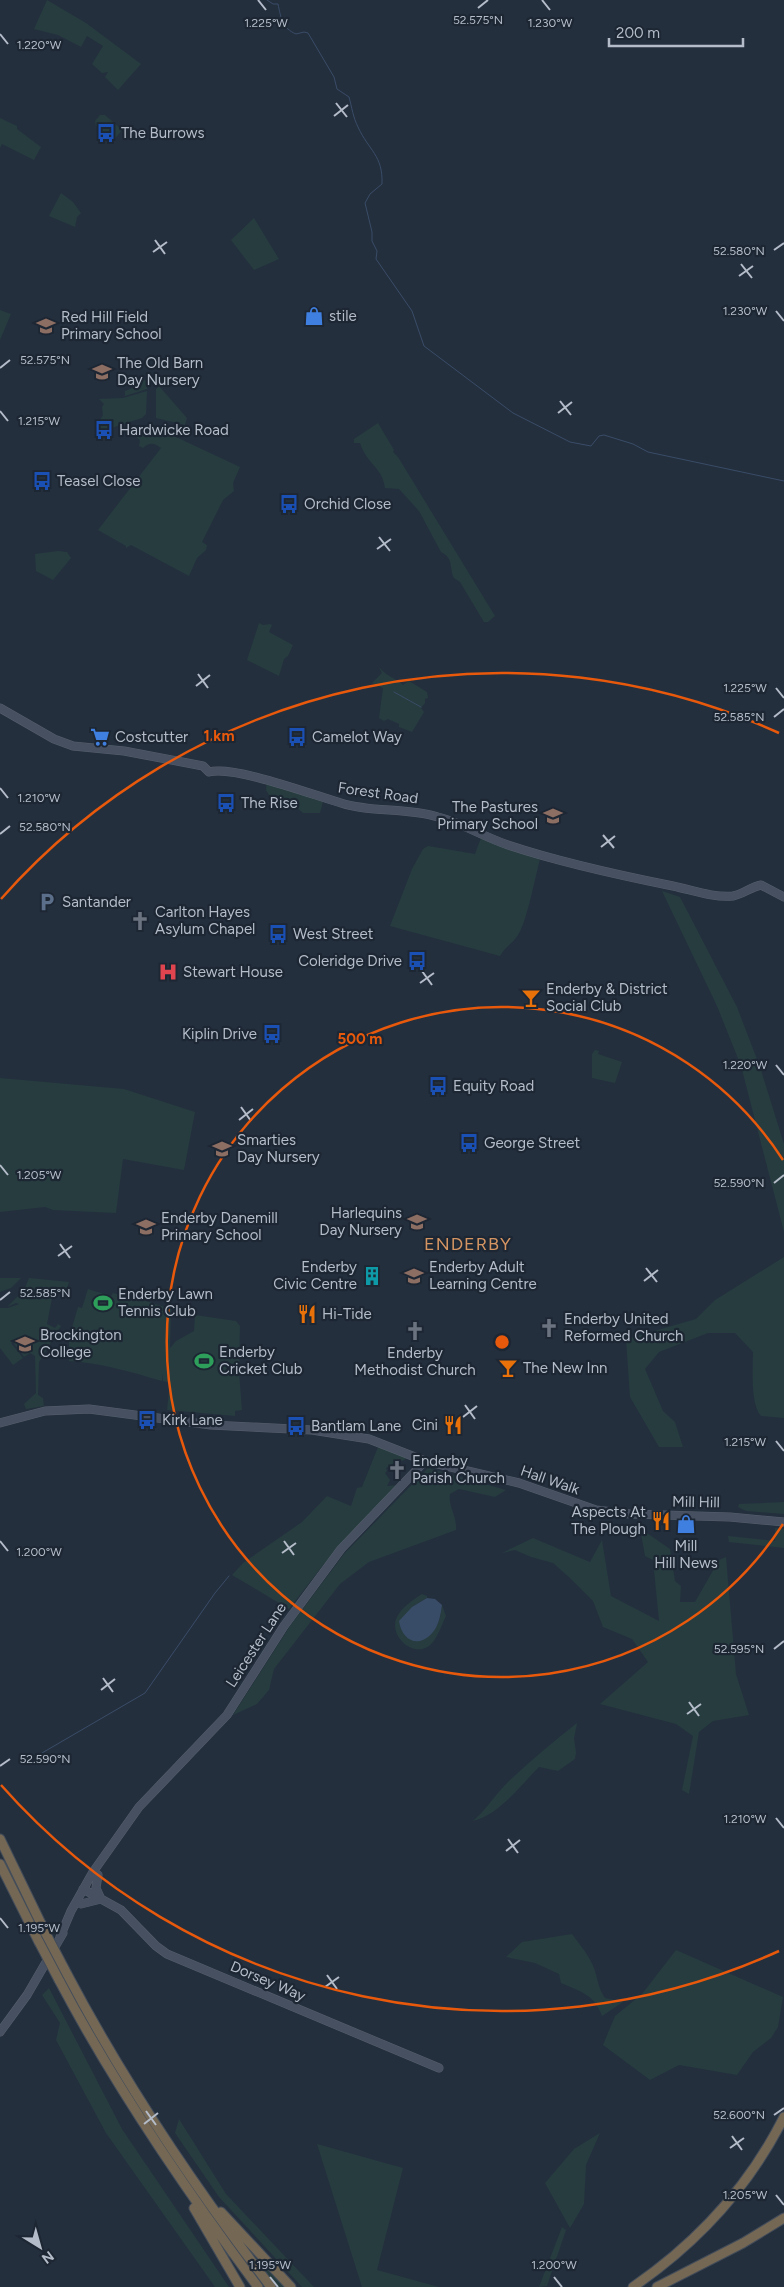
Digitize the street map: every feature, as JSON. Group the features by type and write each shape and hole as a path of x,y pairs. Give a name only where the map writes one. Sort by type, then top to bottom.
{"highway":[{"path":"0,1839 67,1974 123,2072 214,2211 271,2287"},
{"path":"0,1864 59,1980 114,2077 175,2172 258,2287"},
{"path":"633,2287 676,2254 721,2211 765,2153 784,2117"},
{"path":"181,2161 219,2210 291,2287"},
{"path":"175,2172 210,2237 240,2287"},
{"path":"658,2287 749,2239 784,2218"}],"street":[{"name":"Forest Road","path":"0,708 54,739 73,746 132,752 203,766 209,772 222,771 279,784 346,805 416,812 439,817 535,854 665,885 717,895 734,896 761,885 784,897"},
{"name":"Hall Walk","path":"0,1423 45,1411 90,1408 211,1424 312,1430 370,1439 425,1461 519,1483 572,1502 607,1511"},
{"name":"Leicester Lane","path":"0,2032 27,1995 85,1890 139,1807 227,1715 284,1626 341,1548 425,1461"},
{"name":"Mill Hill","path":"607,1511 784,1522"},
{"name":"Leicester Lane","path":"60,1937 81,1904 85,1890 98,1875 112,1846"},
{"path":"81,1904 101,1898 96,1888 98,1875"},
{"name":"Dorsey Way","path":"85,1890 126,1913 156,1946 167,1954 439,2068"}],"green space":[{"path":"47,0 86,23 141,64 118,90 105,77 108,72 102,73 92,64 103,46 87,36 81,47 58,35 34,29"},
{"path":"100,115 105,115 122,130 113,141 96,126 95,121"},
{"path":"0,118 17,126 17,129 41,147 34,160 2,144 0,148"},
{"path":"61,193 73,202 81,213 77,217 75,227 49,216"},
{"path":"254,218 279,259 254,270 231,240"},
{"path":"0,310 11,314 0,340"},
{"path":"139,379 148,381 147,389 125,396 125,391 138,386"},
{"path":"159,386 187,418 185,425 156,418 156,389"},
{"path":"147,391 146,414 142,418 99,432 97,425 103,415 102,407 104,404 99,399 123,398"},
{"path":"378,423 394,450 393,452 398,457 495,616 488,622 484,622 460,582 454,578 450,560 441,552 419,511 399,489 385,488 381,475 366,456 360,443 354,443 354,439"},
{"path":"142,427 159,429 240,467 233,483 234,491 223,500 202,542 207,545 206,550 197,558 189,576 131,545 126,548 126,546 98,530 161,448 152,444 143,448 139,446 140,440 128,431"},
{"path":"58,551 67,552 71,558 53,580 36,571 35,554"},
{"path":"259,623 272,625 269,632 293,645 288,656 284,659 279,676 247,660"},
{"path":"379,667 403,685 409,681 427,692 428,698 425,699 425,703 421,708 424,712 412,732 399,727 399,724 388,719 384,721 379,718 383,688 372,683 382,673"},
{"path":"267,781 324,798 320,813 303,813 295,807 274,800 266,790"},
{"path":"482,835 541,855 528,909 521,929 516,938 500,956 390,926 412,869 423,849 428,846 475,854"},
{"path":"662,891 680,897 737,1007 760,1067 784,1144 784,1232 741,1066 717,1006"},
{"path":"595,1050 599,1051 598,1054 622,1062 615,1083 592,1078 592,1054"},
{"path":"0,1078 124,1089 195,1112 184,1170 123,1159 116,1213 53,1210 45,1207 0,1212"},
{"path":"784,1257 784,1418 761,1416 757,1410 753,1386 753,1352 735,1333 708,1333 659,1352 645,1369 663,1411 675,1422 683,1447 659,1447 630,1397 626,1339 696,1319 715,1300"},
{"path":"0,1278 21,1278 11,1288 0,1292"},
{"path":"29,1278 69,1282 67,1288 55,1288 52,1296 24,1290"},
{"path":"88,1289 111,1296 113,1293 123,1296 124,1294 171,1309 170,1348 176,1341 194,1331 195,1315 236,1321 240,1326 239,1372 242,1410 235,1411 235,1416 167,1410 170,1382 169,1379 167,1382 163,1381 163,1373 162,1381 104,1366 69,1361 69,1338 78,1307 82,1308"},
{"path":"22,1292 52,1298 47,1324 55,1328 58,1324 61,1326 39,1362 38,1395 43,1398 44,1406 26,1409 24,1404 36,1393 35,1356 30,1353 24,1357 13,1342 11,1343 23,1358 13,1365 0,1348 0,1308 8,1308 19,1304 16,1303 7,1307"},
{"path":"378,1447 409,1457 402,1461 400,1459 386,1468 387,1471 385,1473 390,1480 387,1486 400,1485 324,1564 289,1609 232,1575 243,1563 302,1522 327,1496 351,1506 357,1488 362,1487"},
{"path":"428,1468 506,1490 495,1497 459,1489 450,1494 456,1530 369,1562 340,1584 274,1669 269,1690 257,1704 233,1715 290,1626 344,1554"},
{"path":"784,1502 784,1514 746,1511 738,1507 739,1504"},
{"path":"640,1528 670,1549 675,1581 681,1586 680,1602 695,1602 719,1560 726,1557 736,1674 749,1715 713,1721 699,1732 689,1794 682,1790 693,1736 676,1724 600,1704 648,1662 632,1639 603,1627 593,1601 553,1563 515,1550 502,1553 533,1538 590,1562 602,1540 611,1596 659,1621 653,1560 645,1556"},
{"path":"775,1528 784,1529 784,1548 729,1542 728,1536 775,1541"},
{"path":"422,1594 427,1596 427,1598 412,1607 426,1638 438,1623 442,1605 446,1616 432,1643 422,1649 416,1649 403,1643 396,1631 395,1624 401,1610"},
{"path":"577,1723 574,1738 575,1759 558,1771 539,1767 517,1791 492,1813 473,1821 509,1781"},
{"path":"572,1934 592,1963 599,1987 605,1998 623,2002 602,2016 591,1998 561,1983 559,1974 535,1963 506,1957 522,1942"},
{"path":"676,1950 783,1997 778,2027 771,2038 753,2052 737,2075 679,2065 650,2080 603,2045 615,2016 642,1994"},
{"path":"49,1988 122,2129 229,2287 215,2287 106,2133 56,2040 60,2023 42,1995"},
{"path":"179,2119 226,2194 314,2287 302,2287 219,2197 175,2133"},
{"path":"600,2133 586,2165 584,2204 570,2228 545,2183 574,2149"},
{"path":"317,2144 403,2168 377,2270 439,2287 362,2287"},
{"path":"562,2227 566,2230 547,2286 539,2287"},
{"path":"256,2256 285,2287 277,2287 253,2257"}],"water":[{"path":"427,1598 435,1599 442,1605 435,1629 428,1637 422,1640 417,1641 407,1638 399,1621 412,1607"}],"waterway":[{"path":"267,0 273,4 278,4 281,18 291,32 296,34 308,33 334,77 337,89 349,97 358,127 378,160 382,174 382,184 370,194 365,203 372,232 372,241 377,251 376,259 412,311 424,346 513,413 570,442 591,446 599,436 604,435 633,444 648,452 784,481"},
{"path":"394,692 421,707"},
{"path":"42,1753 145,1693 229,1576"}],"place":[{"name":"The Burrows","path":"106,133"},
{"name":"stile","path":"314,316"},
{"name":"Red Hill Field Primary School","path":"46,326"},
{"name":"The Old Barn Day Nursery","path":"102,372"},
{"name":"Hardwicke Road","path":"104,430"},
{"name":"Teasel Close","path":"42,481"},
{"name":"Orchid Close","path":"289,504"},
{"name":"Costcutter","path":"100,737"},
{"name":"Camelot Way","path":"297,737"},
{"name":"The Rise","path":"226,803"},
{"name":"The Pastures Primary School","path":"553,816"},
{"name":"Santander","path":"47,902"},
{"name":"Carlton Hayes Asylum Chapel","path":"140,921"},
{"name":"West Street","path":"278,934"},
{"name":"Coleridge Drive","path":"417,961"},
{"name":"Stewart House","path":"168,972"},
{"name":"Enderby & District Social Club","path":"531,998"},
{"name":"Kiplin Drive","path":"272,1034"},
{"name":"Equity Road","path":"438,1086"},
{"name":"George Street","path":"469,1143"},
{"name":"Smarties Day Nursery","path":"222,1149"},
{"name":"Harlequins Day Nursery","path":"417,1222"},
{"name":"Enderby Danemill Primary School","path":"146,1227"},
{"name":"Enderby Civic Centre","path":"372,1276"},
{"name":"Enderby Adult Learning Centre","path":"414,1276"},
{"name":"Enderby Lawn Tennis Club","path":"103,1303"},
{"name":"Hi-Tide","path":"307,1314"},
{"name":"Enderby United Reformed Church","path":"549,1328"},
{"name":"Enderby Methodist Church","path":"415,1331"},
{"name":"Brockington College","path":"25,1344"},
{"name":"Enderby Cricket Club","path":"204,1361"},
{"name":"The New Inn","path":"508,1368"},
{"name":"Kirk Lane","path":"147,1420"},
{"name":"Cini","path":"453,1425"},
{"name":"Bantlam Lane","path":"296,1426"},
{"name":"Enderby Parish Church","path":"397,1470"},
{"name":"Aspects At The Plough","path":"661,1521"},
{"name":"Mill Hill News","path":"686,1524"}],"district":[{"name":"ENDERBY","path":"468,1244"}]}
